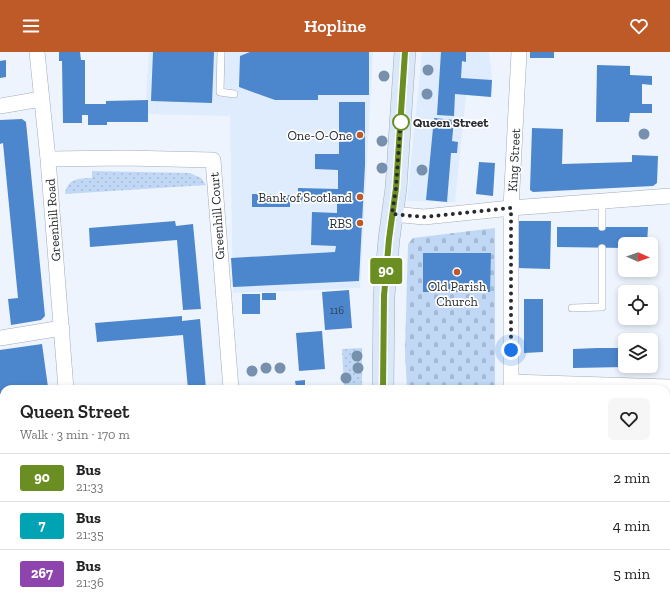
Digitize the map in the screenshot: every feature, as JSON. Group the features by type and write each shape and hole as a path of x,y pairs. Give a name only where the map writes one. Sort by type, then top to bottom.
{"main road":[{"path":"383,385 384,296 396,188 405,52"}],"street":[{"name":"Greenhill Road","path":"37,52 48,159 66,385"},
{"name":"King Street","path":"511,385 511,208 519,52"},
{"path":"0,106 41,99"},
{"name":"Greenhill Court","path":"48,159 125,158 213,160 230,385"},
{"path":"392,214 424,217 511,208 670,196"},
{"path":"0,338 62,328"}],"lane":[{"path":"221,52 220,92 234,94"},
{"path":"602,201 602,227"},
{"path":"572,308 602,308 602,248"}],"shaded area":[{"path":"149,52 373,52 360,288 233,293 230,116 145,114"},
{"path":"422,52 489,52 492,80 491,97 466,95 455,202 407,201"}],"green space":[{"path":"92,171 190,173 201,178 206,185 65,194 68,185 74,180 92,178"},
{"path":"495,228 495,385 407,385 405,352 408,244 413,238"},
{"path":"362,348 362,385 344,385 342,349"}],"building":[{"path":"59,52 80,52 81,60 85,60 85,104 106,104 106,101 148,100 148,122 107,122 107,125 88,125 88,115 82,115 82,123 63,123 62,61 59,61"},
{"path":"153,52 214,52 212,103 151,101"},
{"path":"250,52 369,52 369,95 318,95 318,100 275,100 239,87 240,56"},
{"path":"441,52 466,52 466,62 462,61 461,78 492,80 491,97 455,94 454,116 437,115"},
{"path":"530,52 554,52 554,58 530,58"},
{"path":"6,60 6,77 0,78 0,61"},
{"path":"597,65 630,66 630,75 652,76 652,85 642,84 642,104 652,104 652,113 630,113 629,122 596,122"},
{"path":"339,102 365,102 365,165 359,281 233,287 231,258 335,252 336,246 311,245 312,212 337,213 337,203 298,202 298,188 338,189 338,170 315,169 315,154 339,154"},
{"path":"434,118 454,120 452,141 458,142 457,153 451,153 447,202 426,200"},
{"path":"22,119 26,122 45,316 41,320 11,325 8,299 18,298 3,143 0,144 0,120"},
{"path":"532,128 563,129 562,164 632,162 632,155 658,156 657,183 653,186 533,192 530,190"},
{"path":"479,162 495,163 493,196 476,194"},
{"path":"252,194 290,195 290,207 252,207"},
{"path":"175,221 176,226 193,224 201,309 183,310 177,240 90,247 89,228"},
{"path":"518,221 551,221 550,269 517,268"},
{"path":"557,227 648,227 647,237 618,237 618,248 557,247"},
{"name":"Old Parish Church","path":"423,253 491,253 490,292 423,292"},
{"path":"349,290 352,328 325,330 322,292"},
{"path":"262,293 276,293 276,300 262,300"},
{"path":"242,294 260,294 260,314 242,314"},
{"path":"524,299 543,299 543,352 524,353"},
{"path":"182,316 182,321 200,319 206,385 188,385 183,335 97,342 95,323"},
{"path":"322,331 325,369 299,371 296,333"},
{"path":"42,344 48,385 0,385 0,350"},
{"path":"618,348 618,367 573,368 573,349"},
{"path":"305,380 305,385 296,385 295,381"}],"bus line":[{"name":"90","path":"383,385 384,296 389,239 396,188 405,52"}],"place":[{"name":"Queen Street","path":"401,122"},
{"name":"One-O-One","path":"360,135"},
{"name":"Bank of Scotland","path":"360,197"},
{"name":"RBS","path":"360,223"},
{"name":"Old Parish Church","path":"457,272"}],"route":[{"path":"401,122 401,116 396,188 392,214 424,217 511,208 511,350"}]}
